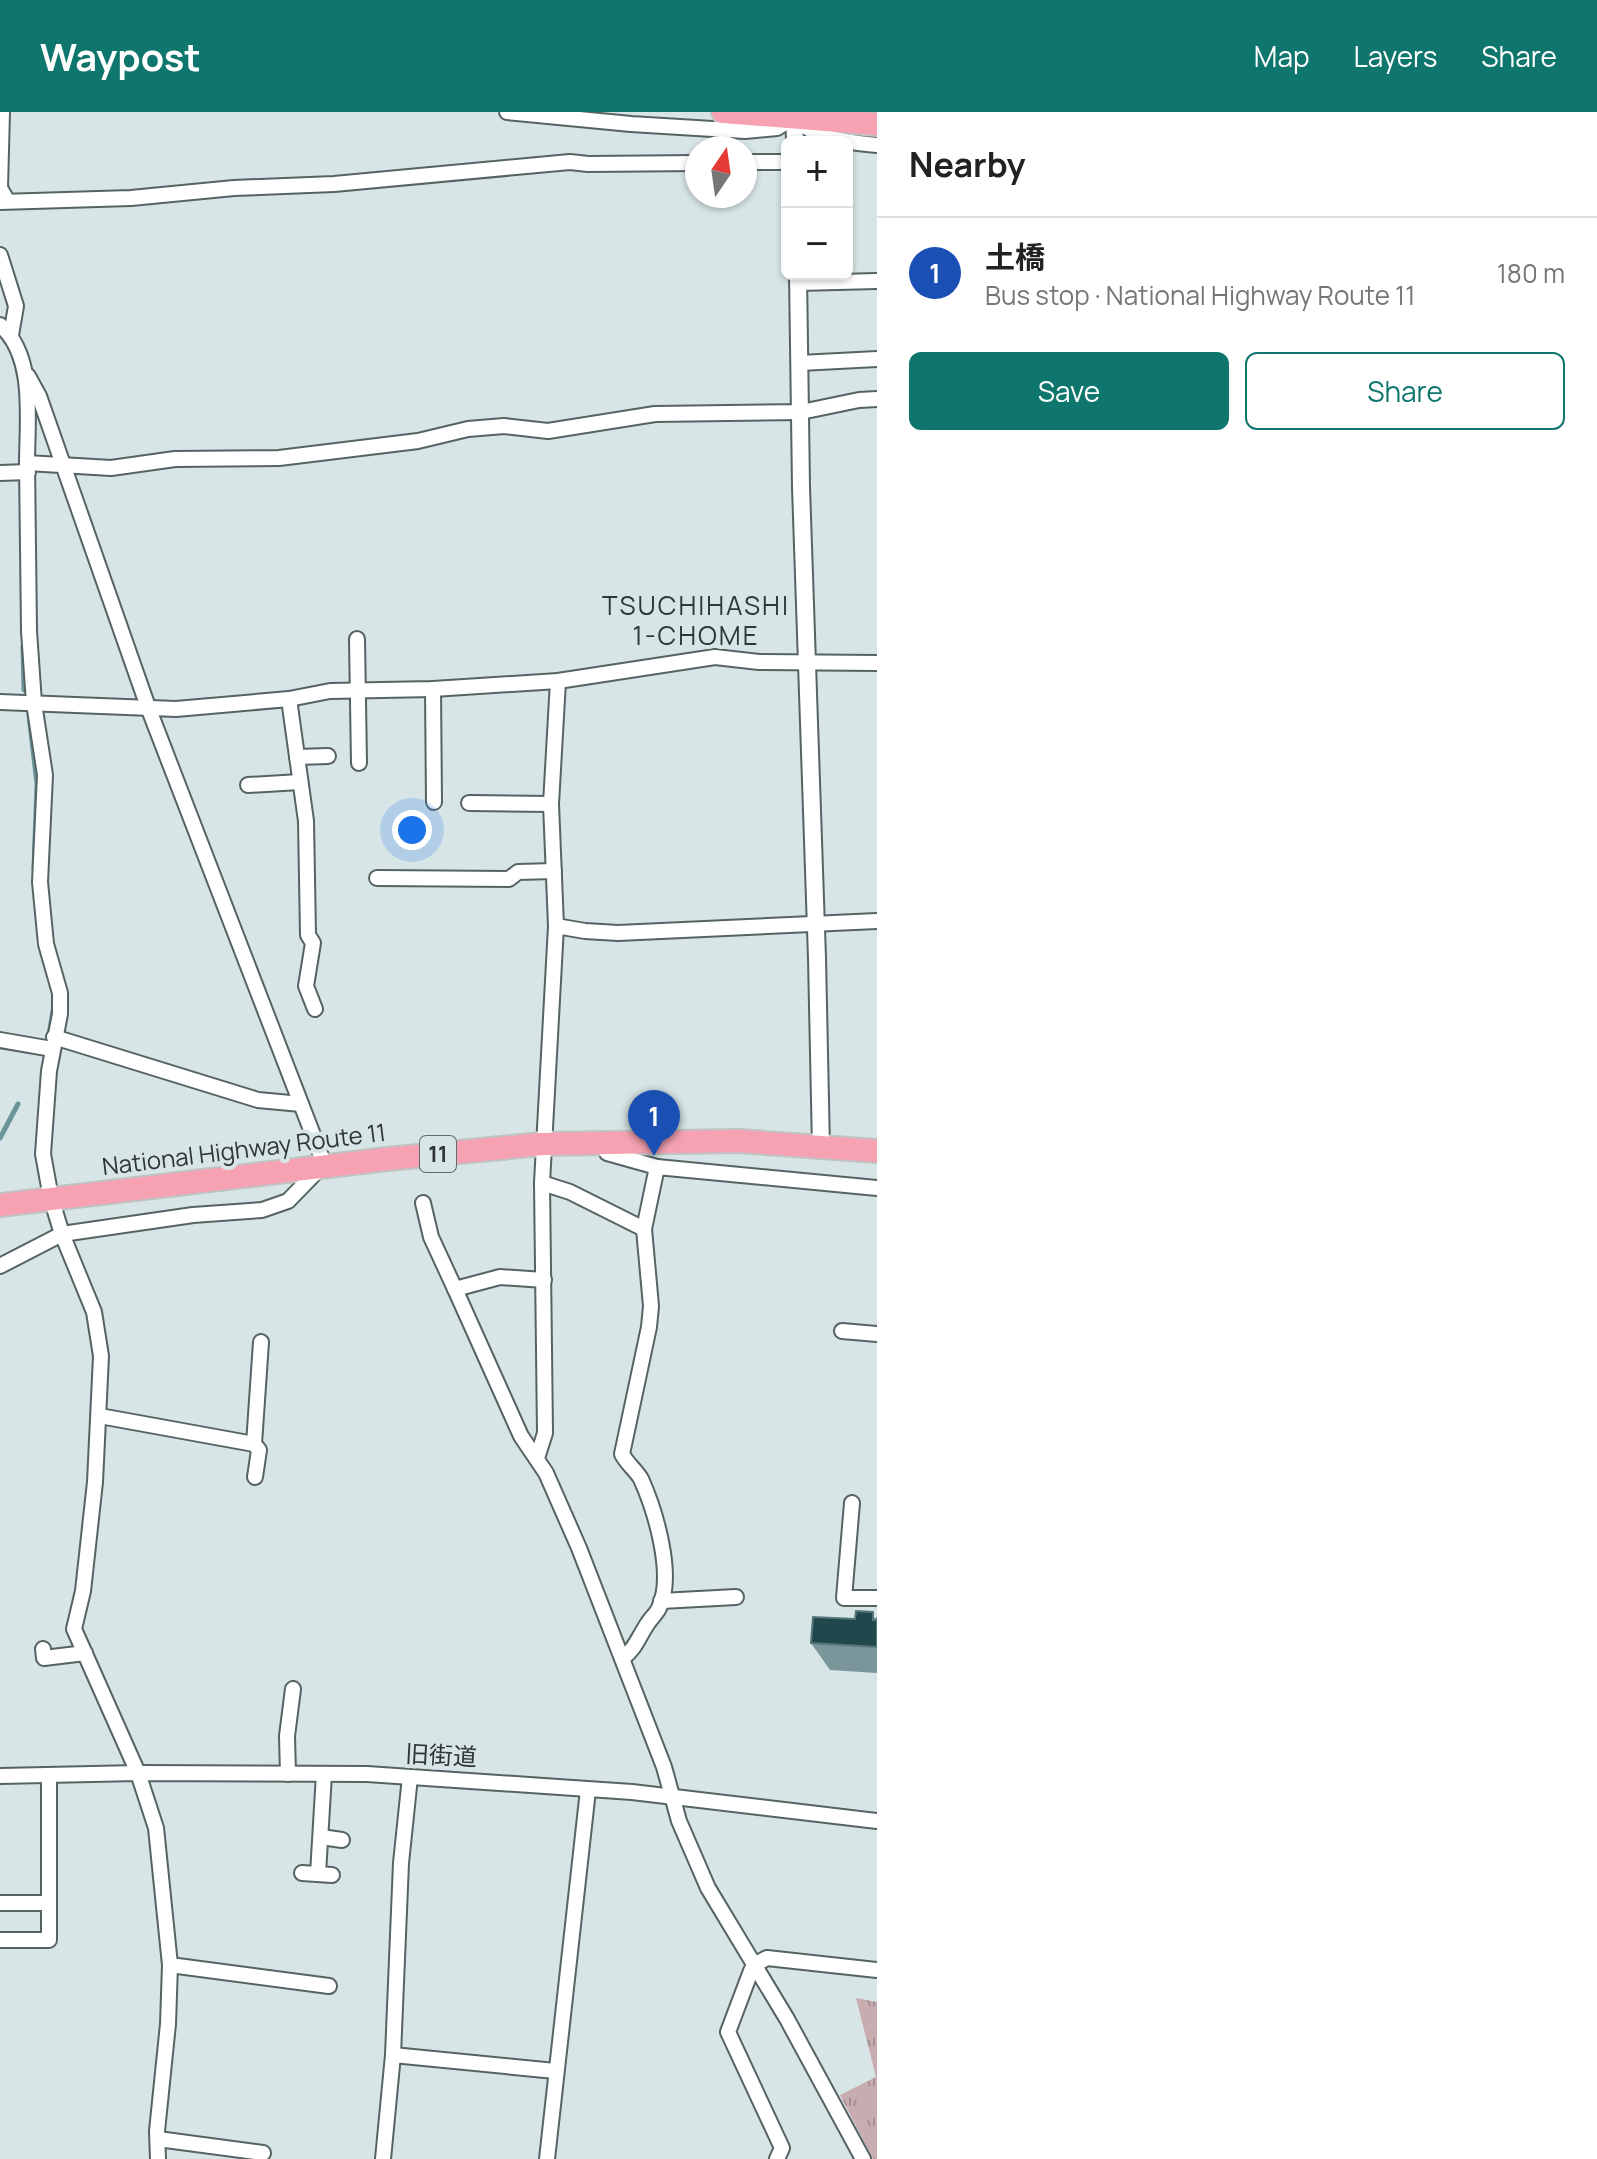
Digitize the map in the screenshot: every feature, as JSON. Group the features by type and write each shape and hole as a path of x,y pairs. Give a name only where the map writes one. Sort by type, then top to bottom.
{"highway":[{"path":"723,112 794,115 877,124"},
{"name":"National Highway Route 11","path":"0,1205 323,1166 542,1144 739,1141 877,1151"}],"street":[{"path":"2,112 0,188 4,201 131,198 234,188 334,184 570,162 685,163"},
{"path":"507,112 745,131 777,128 794,115"},
{"path":"794,115 795,136"},
{"path":"794,115 806,130 877,145"},
{"path":"757,162 781,162"},
{"path":"0,255 16,306 6,330 39,396 148,707 323,1166 288,1201 262,1210 193,1215 62,1234 0,1266"},
{"path":"798,280 821,1148"},
{"path":"838,280 877,281"},
{"path":"800,363 877,359"},
{"path":"24,369 27,397 29,631 34,703 45,775 39,863 46,944 60,993 43,1154 62,1234 94,1312 101,1356 100,1416 83,1591 74,1629 138,1773 156,1828 170,1965 158,2159"},
{"path":"0,473 62,464 111,468 175,459 279,458 418,441 468,429 504,426 548,431 655,414 801,412 877,399"},
{"path":"357,639 359,763"},
{"path":"0,702 216,707 330,691 433,689 558,681 715,657 807,663 877,663"},
{"path":"537,1458 545,1433 542,1144 556,926 551,804 558,681"},
{"path":"433,689 434,802"},
{"path":"289,699 306,821 308,935 313,943 306,986 315,1009"},
{"path":"297,757 328,756"},
{"path":"248,785 300,782"},
{"path":"469,803 551,804"},
{"path":"377,878 509,879 518,872 554,871"},
{"path":"556,926 618,933 877,921"},
{"path":"0,1040 53,1043 258,1100 301,1104"},
{"path":"603,1142 607,1153 657,1167 877,1188"},
{"path":"623,1658 635,1649 661,1601 664,1573 662,1541 639,1475 622,1454 649,1327 651,1306 644,1229 657,1167"},
{"path":"542,1183 570,1192 644,1229"},
{"path":"423,1203 431,1237 521,1436 546,1473 623,1658 674,1798 679,1821 708,1888 787,2019 863,2159"},
{"path":"455,1289 500,1277 544,1280"},
{"path":"842,1331 877,1334"},
{"path":"254,1444 261,1342"},
{"path":"100,1416 254,1444 259,1450 255,1477"},
{"path":"852,1503 844,1598 877,1598"},
{"path":"661,1601 736,1597"},
{"path":"43,1649 44,1658 85,1653"},
{"path":"288,1774 287,1736 293,1689"},
{"name":"旧街道","path":"0,1776 138,1773 410,1777 674,1798 877,1821"},
{"path":"302,1873 325,1874 321,1837 324,1774"},
{"path":"0,1940 49,1940 49,1775"},
{"path":"383,2159 393,2055 401,1863 410,1777"},
{"path":"547,2159 588,1790"},
{"path":"321,1837 342,1840"},
{"path":"0,1903 49,1903"},
{"path":"777,2159 782,2148 728,2032 754,1965 767,1958 877,1970"},
{"path":"170,1965 329,1986"},
{"path":"393,2055 555,2071"},
{"path":"158,2139 263,2153"}],"green space":[{"path":"856,1998 877,2002 877,2159 873,2159 840,2095 876,2077"}],"building":[{"path":"856,1611 873,1612 873,1620 877,1620 877,1647 811,1643 813,1617 855,1619"}],"waterway":[{"path":"23,647 24,690"},
{"path":"29,715 37,784 34,869"},
{"path":"49,1035 54,1005"},
{"path":"0,1138 18,1104"}],"place":[{"name":"土橋","path":"654,1156"}],"district":[{"name":"TSUCHIHASHI 1-CHOME","path":"696,621"}]}
